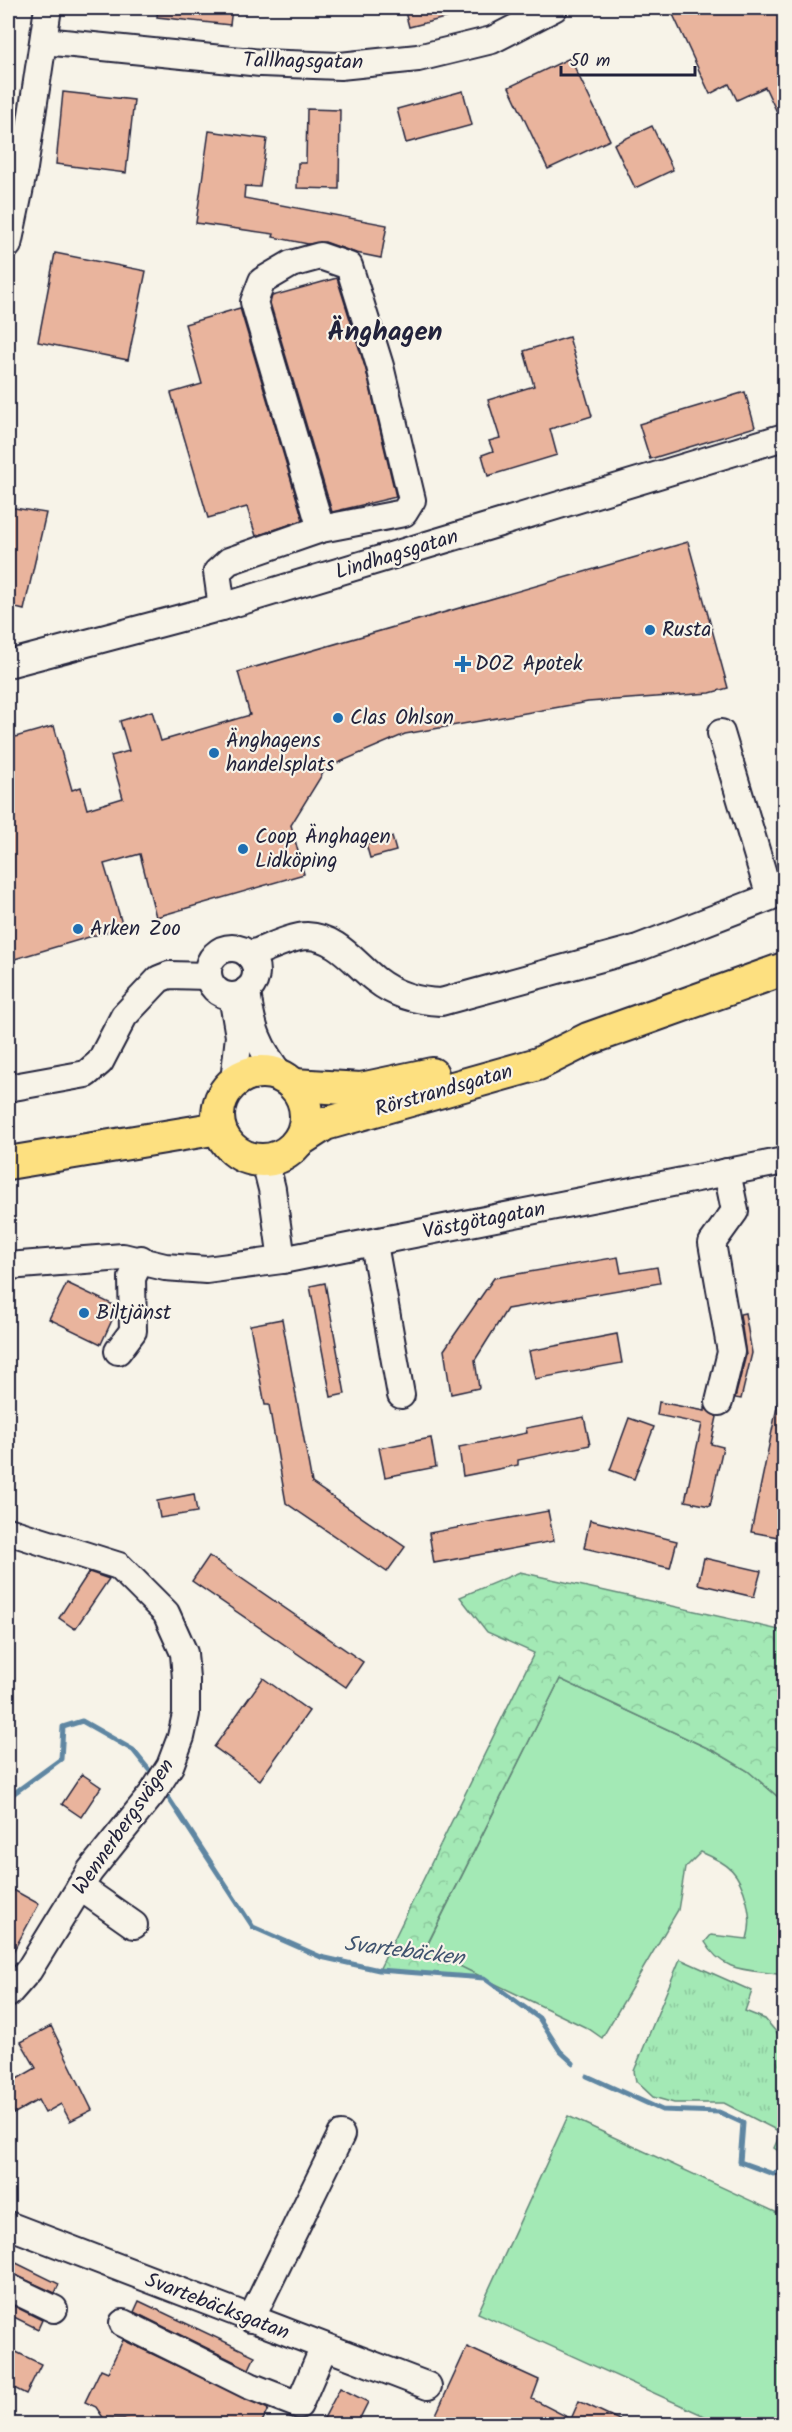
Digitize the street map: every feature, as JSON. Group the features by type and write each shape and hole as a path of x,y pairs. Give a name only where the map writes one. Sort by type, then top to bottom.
{"main road":[{"name":"Rörstrandsgatan","path":"265,1161 279,1157 325,1124 538,1064 588,1039 784,969"},
{"name":"Rörstrandsgatan","path":"234,1082 258,1072 288,1081 361,1089 435,1074 532,1046 588,1039"},
{"path":"288,1081 302,1098 306,1112 305,1126 300,1140"},
{"path":"234,1082 227,1089 218,1107 222,1137 236,1152 255,1160 265,1161"},
{"path":"8,1163 219,1128"}],"street":[{"path":"8,246 16,167 44,41 48,8"},
{"name":"Tallhagsgatan","path":"44,41 261,63 340,66 418,58 492,40 554,8"},
{"path":"222,607 217,573 229,561 321,530 404,513 412,500 380,366 349,266 320,256 291,264 262,281 254,302 321,530"},
{"name":"Lindhagsgatan","path":"8,664 222,607 784,437"},
{"path":"288,1081 260,1046 251,1019 238,993 212,985 208,976 209,966 221,950 230,948 249,955 305,936 328,940 377,981 398,994 422,1001 441,1002 638,948 770,897 721,733"},
{"path":"234,1082 239,1036 234,1007 238,993 254,982 256,973 249,955"},
{"path":"8,1088 86,1074 100,1062 124,1016 159,979 169,975 208,976"},
{"path":"265,1161 282,1260"},
{"name":"Västgötagatan","path":"8,1266 76,1262 103,1256 141,1259 183,1269 225,1269 374,1244 784,1161"},
{"path":"719,1402 731,1352 712,1243 735,1210 727,1172"},
{"path":"374,1244 401,1395"},
{"path":"118,1351 133,1331 132,1278 141,1259"},
{"name":"Wennerbergsvägen","path":"8,1531 119,1566 166,1612 184,1653 186,1714 176,1755 152,1794 80,1887 29,1970 8,1994"},
{"path":"80,1887 134,1925"},
{"path":"251,2319 341,2136"},
{"name":"Svartebäcksgatan","path":"8,2225 428,2386"},
{"path":"8,2287 54,2309"},
{"path":"123,2323 250,2386 299,2406 324,2347"}],"green space":[{"path":"520,1572 784,1631 784,1802 748,1771 716,1752 560,1679 425,1949 484,1978 379,1970 534,1653 487,1632 460,1597"},
{"path":"560,1679 716,1752 748,1771 784,1802 784,1975 739,1969 712,1953 705,1942 711,1935 747,1939 750,1921 744,1891 732,1870 701,1852 685,1868 678,1910 602,2038 589,2029 425,1950"},
{"path":"680,1959 752,1991 745,2011 765,2019 784,2041 784,2122 780,2132 724,2103 674,2103 653,2097 636,2081 634,2071"},
{"path":"568,2116 784,2216 784,2424 722,2424 478,2313"},
{"path":"784,2125 784,2155 774,2148"}],"building":[{"path":"158,8 232,8 230,25 157,17"},
{"path":"404,8 465,8 465,13 409,27"},
{"path":"670,8 784,8 784,127 765,87 737,100 729,84 710,94"},
{"path":"570,58 610,140 548,169 509,87"},
{"path":"463,91 472,125 406,143 397,109"},
{"path":"63,92 134,100 126,173 56,164"},
{"path":"307,109 340,110 339,189 297,188 298,163 306,163"},
{"path":"652,126 673,170 635,188 614,144"},
{"path":"209,131 267,139 260,187 245,186 244,198 387,225 381,258 356,253 325,242 308,244 273,237 274,234 196,223"},
{"path":"55,253 146,271 128,360 38,342"},
{"path":"337,278 366,370 396,497 332,512 270,303 272,296"},
{"path":"240,308 303,520 256,536 247,507 208,518 171,393 202,384 185,324"},
{"path":"569,337 592,416 550,429 557,455 488,476 482,455 493,451 489,441 500,438 488,400 534,386 524,351"},
{"path":"745,392 755,427 650,459 639,424"},
{"path":"8,507 46,513 24,610 8,606"},
{"name":"Änghagens handelsplats","path":"688,542 728,688 710,693 588,702 405,734 326,768 291,825 304,874 156,917 140,854 104,864 123,927 8,961 8,739 54,726 72,790 81,787 87,809 123,798 111,756 129,751 120,721 152,711 161,741 250,715 238,672"},
{"path":"392,837 396,851 370,858 366,844"},
{"path":"618,1257 621,1273 657,1267 660,1283 507,1309 475,1360 479,1388 451,1394 444,1350 494,1278"},
{"name":"Biltjänst","path":"67,1283 118,1307 101,1344 49,1319"},
{"path":"325,1283 345,1394 331,1397 310,1286"},
{"path":"745,1313 752,1353 741,1399 735,1398 746,1355 740,1314"},
{"path":"282,1319 312,1483 405,1547 387,1572 286,1503 269,1405 265,1405 250,1325"},
{"path":"617,1334 622,1363 535,1379 529,1351"},
{"path":"659,1402 705,1411 705,1408 717,1417 711,1444 723,1447 710,1506 685,1501 702,1424 657,1415"},
{"path":"778,1402 784,1403 784,1538 751,1532"},
{"path":"584,1417 590,1445 518,1460 518,1465 463,1476 459,1447 527,1433 526,1428"},
{"path":"629,1418 654,1427 634,1479 610,1470"},
{"path":"431,1438 436,1467 385,1477 379,1448"},
{"path":"194,1494 197,1512 160,1518 157,1501"},
{"path":"548,1511 554,1541 434,1563 429,1533"},
{"path":"590,1520 677,1541 670,1568 584,1548"},
{"path":"209,1556 363,1662 346,1687 192,1581"},
{"path":"704,1558 761,1571 754,1597 698,1584"},
{"path":"89,1572 109,1579 75,1629 59,1618"},
{"path":"263,1678 309,1711 260,1780 214,1747"},
{"path":"82,1774 101,1787 81,1817 62,1804"},
{"path":"8,1887 39,1904 8,1961"},
{"path":"51,2026 92,2110 70,2121 61,2104 45,2113 38,2100 8,2117 8,2084 36,2068 21,2042"},
{"path":"8,2259 59,2284 55,2293 8,2272"},
{"path":"139,2301 255,2356 249,2369 134,2312"},
{"path":"8,2303 42,2320 38,2329 8,2314"},
{"path":"123,2340 268,2409 261,2424 136,2424 124,2419 104,2419 96,2407 85,2402 101,2369 108,2372"},
{"path":"467,2347 539,2380 532,2399 571,2419 579,2401 628,2424 441,2424 433,2421"},
{"path":"8,2348 41,2364 26,2394 8,2385"},
{"path":"340,2388 368,2402 357,2424 321,2424"}],"waterway":[{"name":"Svartebäcken","path":"8,1802 13,1794 61,1759 63,1727 82,1721 133,1750 154,1776"},
{"name":"Svartebäcken","path":"166,1794 253,1927 321,1957 379,1970 484,1978 539,2018 560,2051 573,2063"},
{"name":"Svartebäcken","path":"587,2076 662,2110 719,2112 743,2123 740,2162 773,2174 784,2171"}],"place":[{"name":"Rusta","path":"650,630"},
{"name":"DOZ Apotek","path":"463,664"},
{"name":"Clas Ohlson","path":"338,718"},
{"name":"Änghagens handelsplats","path":"214,753"},
{"name":"Coop Änghagen Lidköping","path":"243,849"},
{"name":"Arken Zoo","path":"78,929"},
{"name":"Biltjänst","path":"84,1313"}],"district":[{"name":"Änghagen","path":"385,332"}]}
